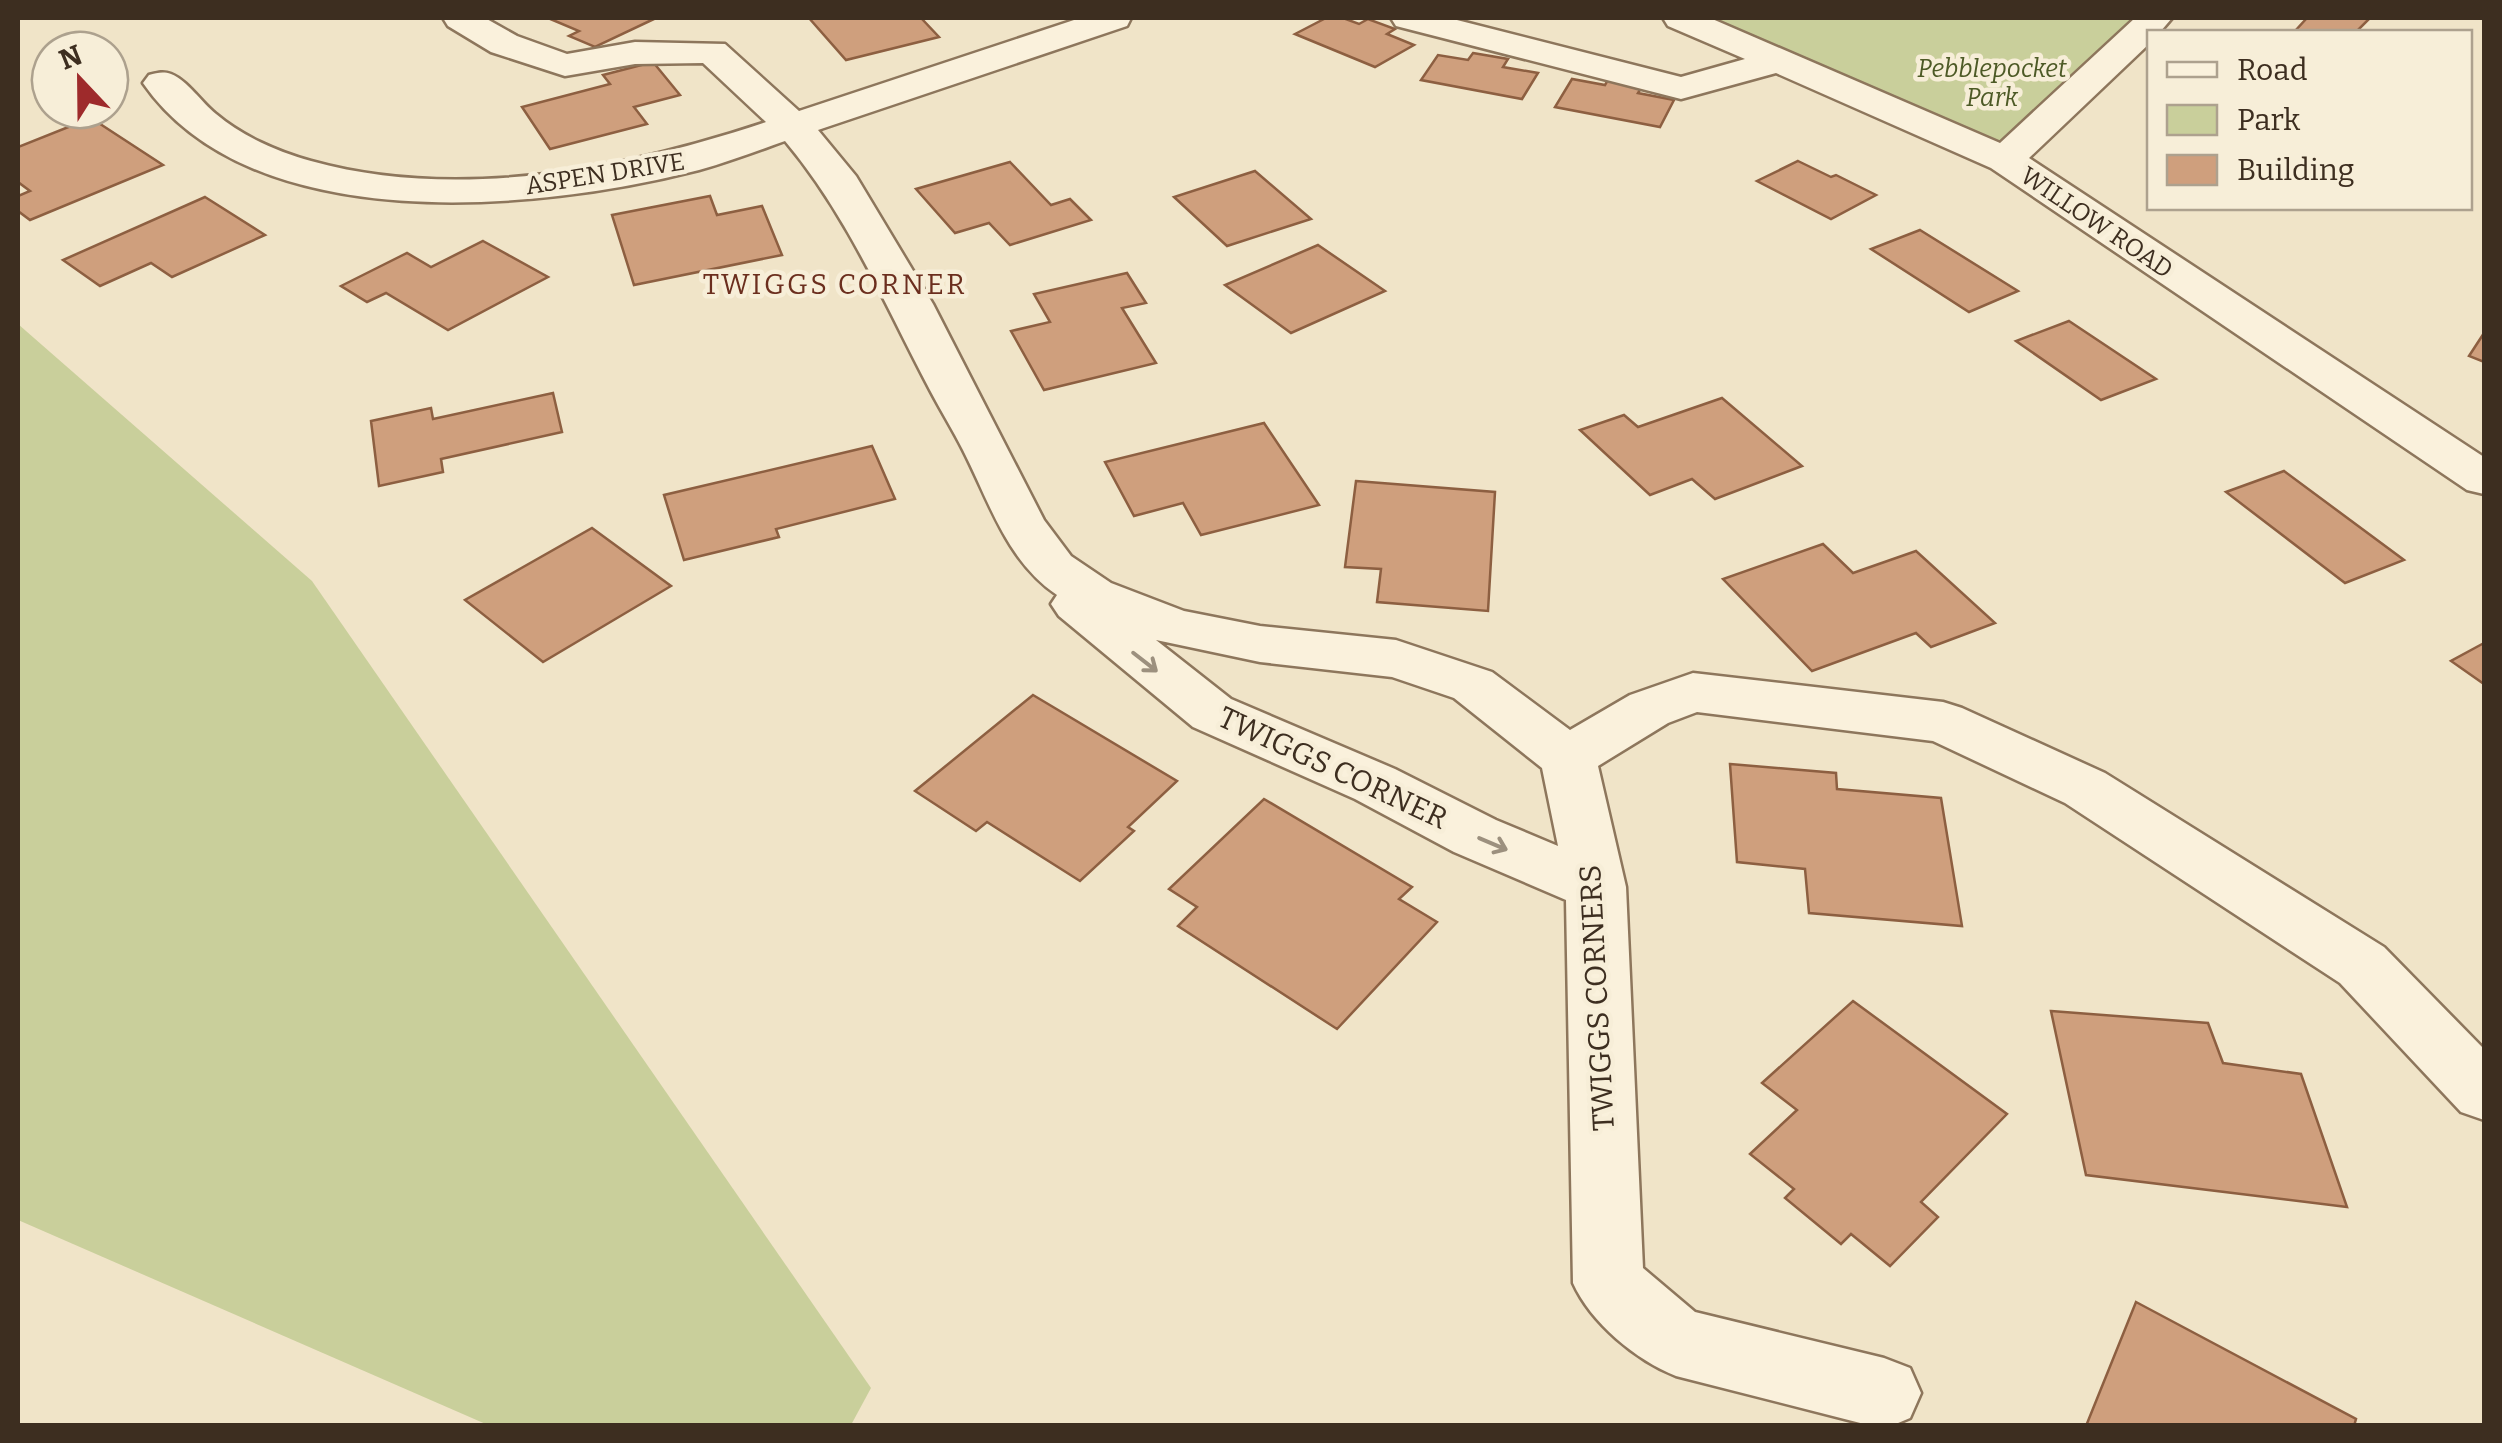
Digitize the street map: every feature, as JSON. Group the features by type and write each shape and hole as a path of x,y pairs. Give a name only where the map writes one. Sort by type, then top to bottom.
{"street":[{"path":"461,18 504,44 565,66 721,34 836,176 879,247 988,452 1020,524 1053,568 1093,595 1174,627 1260,644 1396,658 1473,685 1568,758 1649,709 1693,692 1942,722 2084,788 2362,965 2484,1092"},
{"name":"ASPEN DRIVE","path":"162,83 196,118 226,140 312,174 429,189 544,186 628,175 691,160 794,127 1048,27 1114,18"},
{"path":"1409,18 1681,88 1780,61"},
{"name":"WILLOW ROAD","path":"1681,18 2005,160 2484,479"},
{"path":"2005,160 2155,18"},
{"name":"TWIGGS CORNER","path":"1053,568 1080,609 1212,713 1374,784 1475,836 1596,887"},
{"name":"TWIGGS CORNERS","path":"1568,758 1596,887 1608,1282 1676,1342 1884,1393"}],"green space":[{"name":"Pebblepocket Park","path":"1688,18 2155,18 2005,160"},
{"path":"18,324 312,581 871,1388 851,1425 488,1425 18,1220"}],"building":[{"path":"548,18 656,18 595,47 569,36 579,31"},
{"path":"809,18 921,18 939,37 846,60"},
{"path":"1326,18 1343,18 1359,24 1368,19 1395,29 1387,34 1414,45 1375,67 1295,34"},
{"path":"2307,18 2370,18 2358,30 2296,30"},
{"path":"1473,53 1508,59 1503,67 1538,73 1522,99 1421,80 1438,55 1468,60"},
{"path":"653,62 680,95 634,107 647,124 550,149 522,107 610,84 603,75"},
{"path":"1609,78 1643,85 1638,93 1674,100 1660,127 1555,107 1572,79 1605,85"},
{"path":"61,130 109,130 163,165 30,220 18,211 18,196 30,191 18,182 18,147"},
{"path":"1798,161 1876,195 1831,219 1757,181"},
{"path":"1010,162 1051,205 1070,199 1091,220 1010,245 989,223 955,233 916,189"},
{"path":"1255,171 1311,219 1227,246 1174,197"},
{"path":"710,196 717,215 762,206 782,255 634,285 612,215"},
{"path":"205,197 265,235 172,277 151,263 100,286 63,260"},
{"path":"1920,230 2018,291 1969,312 1871,249"},
{"path":"483,241 548,277 448,330 386,293 367,302 341,286 407,253 431,267"},
{"path":"1318,245 1385,291 1291,333 1225,285"},
{"path":"1127,273 1146,303 1122,308 1156,363 1044,390 1011,331 1050,322 1034,294"},
{"path":"2069,321 2156,379 2101,400 2016,341"},
{"path":"2484,333 2484,362 2469,356"},
{"path":"553,393 562,432 441,459 443,472 379,486 371,421 431,408 433,419"},
{"path":"1722,398 1802,466 1715,499 1692,479 1650,495 1580,430 1624,415 1638,427"},
{"path":"1264,423 1319,505 1201,535 1183,503 1134,516 1105,462"},
{"path":"872,446 895,499 776,529 779,537 684,560 664,495"},
{"path":"2284,471 2404,560 2345,583 2226,492"},
{"path":"1356,481 1495,492 1488,611 1377,602 1381,569 1345,567"},
{"path":"592,528 671,586 543,662 465,600"},
{"path":"1823,544 1853,573 1916,551 1995,623 1931,647 1916,633 1812,671 1723,579"},
{"path":"2484,643 2484,684 2451,661"},
{"path":"1033,695 1177,781 1128,827 1134,831 1080,881 987,822 976,831 915,791"},
{"path":"1730,764 1836,773 1837,789 1941,798 1962,926 1809,913 1805,869 1737,862"},
{"path":"1264,799 1412,887 1399,899 1437,922 1337,1029 1178,926 1197,907 1169,889"},
{"path":"1853,1001 2007,1114 1921,1202 1938,1217 1890,1266 1851,1234 1841,1244 1785,1198 1794,1189 1750,1154 1797,1110 1762,1083"},
{"path":"2051,1011 2208,1023 2223,1063 2301,1074 2347,1207 2086,1175"},
{"path":"2136,1302 2356,1419 2354,1426 2086,1426"}],"district":[{"name":"TWIGGS CORNER","path":"835,284"}]}
